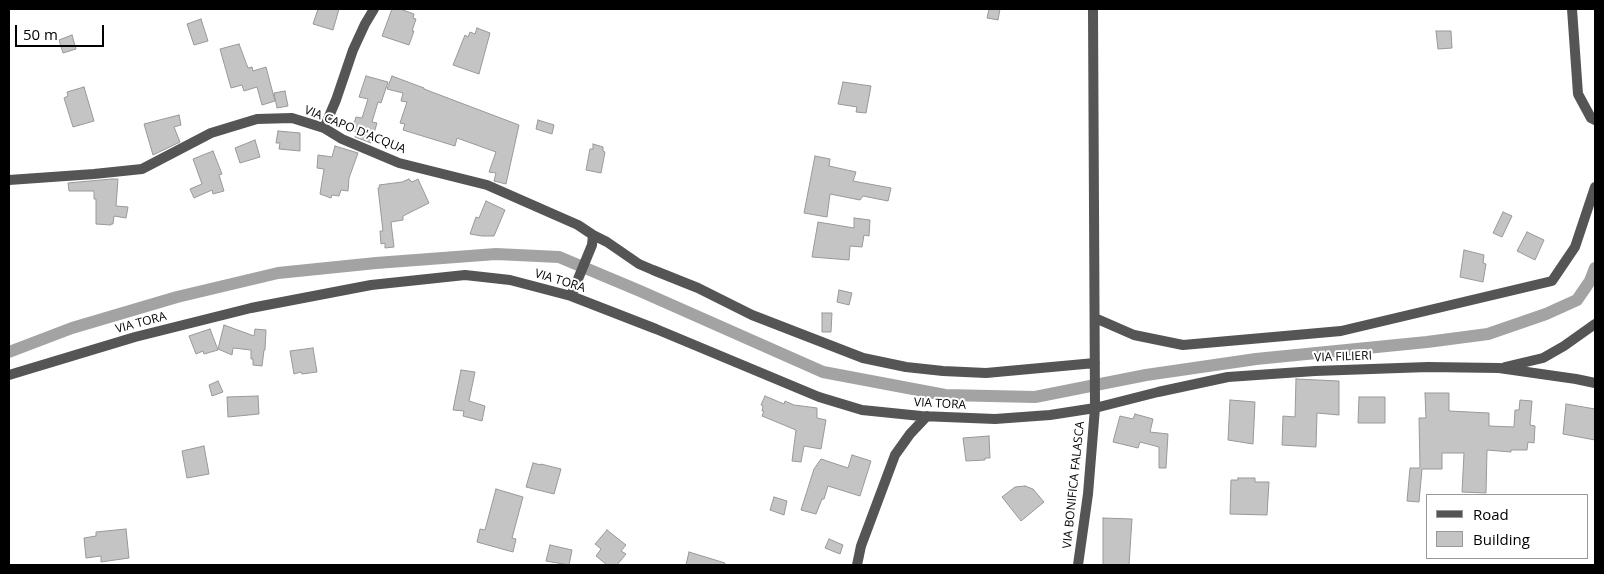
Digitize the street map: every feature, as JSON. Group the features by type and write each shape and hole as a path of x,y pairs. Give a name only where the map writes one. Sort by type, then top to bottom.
{"street":[{"path":"364,9 365,24"},
{"path":"324,128 353,50 374,9"},
{"name":"VIA BONIFICA FALASCA","path":"1078,565 1088,494 1095,408 1092,9"},
{"path":"1572,9 1578,94 1591,118 1595,120"},
{"name":"VIA CAPO D'ACQUA","path":"9,180 142,169 211,133 257,119 292,118 324,128 342,139 399,162 487,185 578,225 593,240 607,242 639,264 698,288 752,315 872,360 906,367 986,373 1095,367"},
{"path":"1095,318 1134,335 1183,345 1340,331 1552,281 1575,247 1595,187"},
{"path":"572,293 593,240"},
{"name":"VIA TORA","path":"9,375 135,337 242,310 371,285 466,275 510,280 572,293 819,397 862,410 927,416 995,419 1050,415 1095,408"},
{"path":"1499,368 1543,358 1595,324"},
{"name":"VIA FILIERI","path":"1095,408 1228,377 1308,371 1418,367 1499,368 1595,383"},
{"path":"857,565 861,546 895,455 910,434 927,416"}],"building":[{"path":"318,9 339,9 333,30 313,24"},
{"path":"392,9 400,9 414,14 413,18 416,19 409,45 382,36"},
{"path":"989,9 1000,9 998,20 987,18"},
{"path":"201,19 208,41 194,45 187,24"},
{"path":"477,28 490,33 479,74 453,65 465,35 468,37 470,32 475,34"},
{"path":"1436,31 1451,31 1452,48 1438,49"},
{"path":"72,35 76,49 63,53 59,40"},
{"path":"239,44 248,68 252,67 253,71 266,67 275,101 262,105 257,87 244,91 242,85 231,88 220,49"},
{"path":"366,76 388,82 381,103 378,102 372,122 377,123 371,143 355,137 356,132 352,130 356,117 362,118 368,99 359,97"},
{"path":"392,76 519,125 506,184 494,181 496,173 489,172 496,152 457,138 455,146 403,130 405,124 400,123 407,102 401,101 403,93 387,89"},
{"path":"843,82 871,86 866,113 856,112 857,107 838,104"},
{"path":"84,87 94,121 73,127 64,98 68,96 67,92"},
{"path":"285,91 288,106 277,108 274,93"},
{"path":"179,115 181,125 174,127 180,142 153,155 144,124"},
{"path":"538,120 554,125 552,134 536,129"},
{"path":"278,131 300,133 300,151 279,149 280,143 276,143"},
{"path":"255,140 260,157 240,163 235,148"},
{"path":"593,144 603,147 605,152 601,173 586,170 590,149 593,149"},
{"path":"335,146 358,153 349,178 348,191 341,190 339,196 332,195 331,198 320,194 324,169 317,168 318,155 332,157"},
{"path":"213,151 222,174 219,175 224,191 213,194 212,190 194,198 190,189 202,184 193,159"},
{"path":"815,156 830,159 829,166 856,172 853,181 891,188 888,201 863,196 860,200 830,194 827,217 804,213"},
{"path":"118,179 116,206 128,207 126,218 114,216 113,224 111,225 96,224 96,199 94,199 94,191 69,191 68,183"},
{"path":"409,179 412,182 418,179 429,203 403,216 403,220 391,222 394,247 385,248 385,243 381,244 380,231 383,231 379,185 402,182"},
{"path":"486,201 505,210 494,236 470,234 476,217 479,218"},
{"path":"1503,212 1512,216 1502,237 1493,233"},
{"path":"854,218 870,220 869,236 864,235 862,247 850,246 849,260 812,257 818,222 854,228"},
{"path":"1527,232 1544,240 1535,260 1517,251"},
{"path":"1464,250 1484,255 1483,263 1486,264 1483,282 1460,277"},
{"path":"839,290 852,293 849,305 837,302"},
{"path":"822,313 832,313 831,332 822,332"},
{"path":"224,325 254,336 255,329 266,330 262,366 253,365 251,350 233,348 232,355 218,349"},
{"path":"210,329 218,350 204,354 203,351 196,354 189,336"},
{"path":"313,348 317,372 294,374 290,351"},
{"path":"461,370 475,372 469,401 485,406 482,421 463,416 464,411 453,410"},
{"path":"1296,379 1339,381 1339,415 1317,413 1316,447 1282,445 1283,416 1295,417"},
{"path":"218,381 223,392 212,396 209,385"},
{"path":"1425,393 1449,393 1449,411 1489,413 1489,426 1514,427 1515,410 1519,410 1520,400 1532,401 1530,425 1535,426 1534,443 1528,442 1527,450 1511,450 1511,452 1487,450 1486,493 1462,492 1464,453 1442,453 1442,469 1422,469 1419,502 1407,501 1410,468 1420,468 1419,418 1426,418"},
{"path":"258,396 259,414 228,417 227,397"},
{"path":"765,396 784,404 785,401 794,405 817,408 817,418 826,420 821,449 804,446 801,462 792,461 796,430 762,416 764,411 762,411 763,406 761,405"},
{"path":"1359,397 1385,397 1385,423 1358,423"},
{"path":"1230,400 1255,402 1253,444 1228,440"},
{"path":"1566,404 1595,409 1595,440 1563,434"},
{"path":"1135,414 1153,419 1150,432 1168,434 1166,468 1159,468 1159,447 1140,442 1138,448 1113,442 1120,416 1133,419"},
{"path":"989,436 990,458 966,461 963,438"},
{"path":"204,446 209,474 187,478 182,451"},
{"path":"852,455 871,461 860,496 828,486 816,514 801,510 814,469 821,459 848,468"},
{"path":"533,463 561,469 554,494 526,487"},
{"path":"1238,478 1255,478 1255,482 1269,482 1267,515 1230,514 1231,480 1238,480"},
{"path":"1025,486 1033,489 1044,502 1021,521 1002,497 1015,487"},
{"path":"496,489 523,497 512,538 516,539 513,552 477,542 480,529 485,530"},
{"path":"774,497 787,501 784,515 770,510"},
{"path":"1103,518 1132,519 1129,565 1103,565"},
{"path":"126,529 129,558 101,562 101,556 86,558 84,538 96,536 96,532"},
{"path":"607,530 626,545 621,551 626,554 617,565 607,565 596,556 601,549 595,544"},
{"path":"829,539 843,545 840,554 825,548"},
{"path":"550,545 572,550 569,565 546,561"},
{"path":"689,552 725,563 724,565 686,565"}],"waterway":[{"path":"9,352 72,328 177,297 278,273 496,254 559,257 823,372 945,395 1035,397 1146,375 1256,359 1488,334 1546,314 1577,300 1590,281 1595,268"}]}
